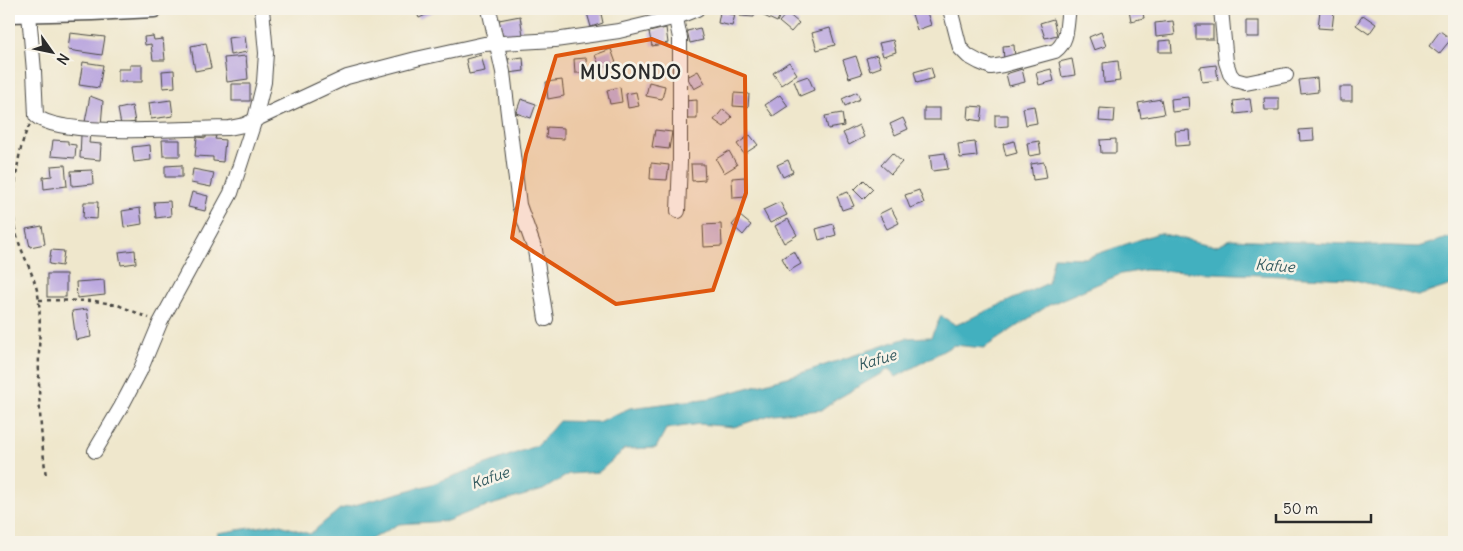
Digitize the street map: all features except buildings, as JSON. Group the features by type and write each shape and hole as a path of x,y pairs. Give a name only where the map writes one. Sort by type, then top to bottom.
{"street":[{"path":"9,14 154,9"},
{"path":"95,452 140,371 160,323 231,193 255,119 264,82 266,54 262,9"},
{"path":"489,9 503,72 519,205 536,250 546,319"},
{"path":"29,14 36,116 40,120 54,124 89,130 110,130 229,128 244,125 347,77 416,59 484,44 556,40 619,31 676,13 697,9"},
{"path":"950,9 960,48 968,56 991,67 1060,48 1066,36 1069,9"},
{"path":"1221,9 1226,62 1230,74 1235,80 1246,83 1286,75"},
{"path":"676,13 680,38 678,211"}],"path":[{"path":"36,116 22,140 14,216 15,230 39,300 41,441 46,477"},
{"path":"39,300 95,301 118,305 160,323"}],"highlighted area":[{"path":"652,39 745,76 746,193 713,290 616,304 512,238 526,154 556,56"}],"water":[{"name":"Kafue","path":"1159,233 1215,246 1231,239 1418,247 1454,236 1454,284 1418,296 1351,279 1145,270 1121,274 1049,305 984,348 954,345 896,377 889,369 837,399 822,410 773,414 734,427 699,424 666,429 656,448 625,449 599,472 569,474 543,490 477,509 447,521 399,524 366,542 216,542 218,533 277,524 310,534 340,509 432,484 538,445 559,421 598,422 630,408 711,398 798,374 906,338 931,337 941,316 956,325 1048,283 1054,257 1085,258"}],"district":[{"name":"MUSONDO","path":"631,72"}]}
